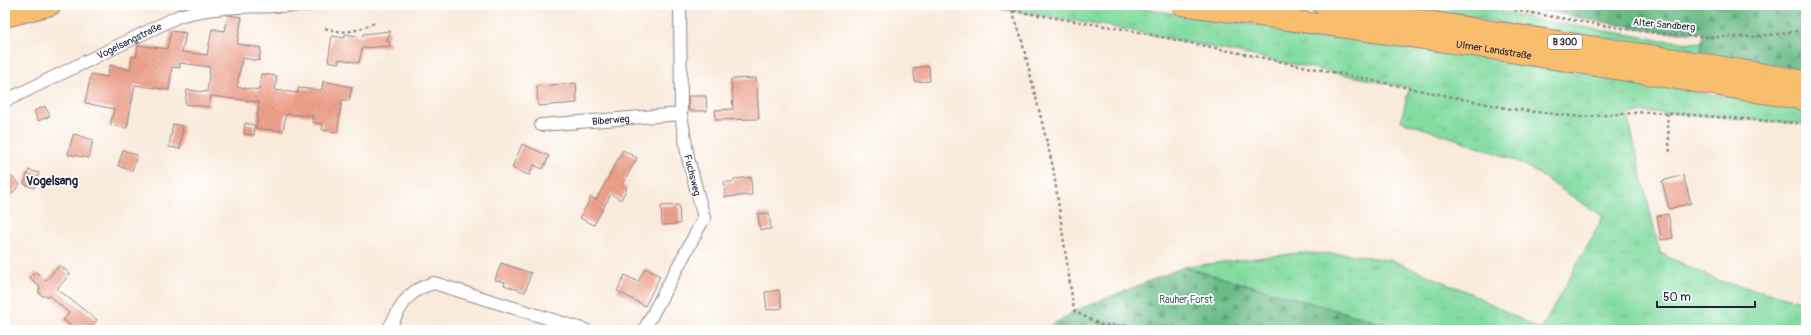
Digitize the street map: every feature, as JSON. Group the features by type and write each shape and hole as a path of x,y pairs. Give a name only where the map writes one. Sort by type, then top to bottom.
{"main road":[{"path":"5,17 51,5"},
{"name":"Ulmer Landstraße","path":"1182,5 1474,46 1806,100"},
{"name":"Ulmer Landstraße","path":"1323,5 1700,63 1806,81"}],"street":[{"name":"Vogelsangstraße","path":"5,101 179,16 194,12 230,8 309,5"},
{"name":"Fuchsweg","path":"644,330 704,218 688,158 682,114 680,5"},
{"name":"Biberweg","path":"541,125 682,114"},
{"path":"388,330 408,295 422,286 434,283 585,330"}],"path":[{"path":"978,5 1123,29 1511,109 1580,117 1646,112 1806,124"},
{"name":"Alter Sandberg","path":"1497,5 1514,10 1658,33 1748,36 1806,29"},
{"path":"1011,10 1020,33 1053,167 1074,311 1101,325 1174,327 1182,330"},
{"path":"325,28 338,32 358,31 376,22"},
{"path":"1666,113 1670,154"}],"green space":[{"path":"978,5 1113,5 1378,41 1593,74 1806,110 1806,124 1647,112 1627,114 1660,253 1719,281 1806,302 1806,330 1541,330 1603,217 1525,165 1489,150 1401,121 1409,88 1123,29"},
{"path":"1385,5 1455,9 1451,5 1473,5 1534,19 1655,39 1689,43 1703,42 1701,53"},
{"path":"1520,5 1806,5 1806,70 1701,53 1703,32 1663,32 1585,19"},
{"path":"1298,253 1349,254 1394,261 1470,293 1541,330 1406,330 1184,267"},
{"name":"Rauher Forst","path":"1184,267 1406,330 1044,330 1074,311"}],"building":[{"path":"228,15 242,17 237,44 261,48 259,61 242,58 237,87 259,90 261,74 277,76 275,90 298,93 298,88 322,90 323,81 352,87 349,101 342,100 337,132 322,130 323,124 312,122 313,116 286,114 283,131 256,128 259,102 211,96 209,107 185,104 187,90 207,92 210,67 180,63 180,68 172,67 169,90 135,85 127,128 110,125 114,109 85,103 91,74 107,77 110,65 130,70 132,56 136,57 138,45 167,49 171,31 186,33 182,52 207,55 212,29 225,31"},
{"path":"391,31 386,41 390,42 390,46 362,48 359,63 339,59 338,63 328,61 332,36 345,38 345,34 363,37 363,34"},
{"path":"929,66 930,81 915,82 913,68"},
{"path":"756,78 759,119 716,120 715,110 733,109 731,79"},
{"path":"576,83 577,103 538,106 537,86"},
{"path":"688,96 706,96 707,111 689,111"},
{"path":"45,106 50,116 38,121 34,111"},
{"path":"245,123 255,125 254,135 244,134"},
{"path":"173,124 183,126 180,149 169,147"},
{"path":"74,134 93,140 89,158 68,154"},
{"path":"522,144 549,156 543,169 534,165 529,175 512,168"},
{"path":"123,150 137,155 132,171 118,166"},
{"path":"623,150 637,158 622,185 627,188 621,200 611,194 594,225 580,218 591,197 596,200"},
{"path":"29,170 39,173 34,188 24,184"},
{"path":"5,171 20,184 5,202"},
{"path":"1683,175 1691,203 1669,209 1662,181"},
{"path":"751,177 752,195 725,197 724,182 734,182 734,179"},
{"path":"679,205 680,224 662,225 661,206"},
{"path":"769,213 771,229 760,230 758,214"},
{"path":"1668,214 1673,238 1661,240 1657,216"},
{"path":"501,263 531,273 525,292 504,285 505,282 495,280"},
{"path":"60,265 70,274 57,289 97,320 88,330 76,330 63,320 69,313 50,296 42,296 39,292 40,287 30,278 36,272 46,280"},
{"path":"645,268 660,276 645,306 617,291 625,275 638,282"},
{"path":"779,290 782,308 767,310 765,292"}],"district":[{"name":"Vogelsang","path":"52,181"}]}
